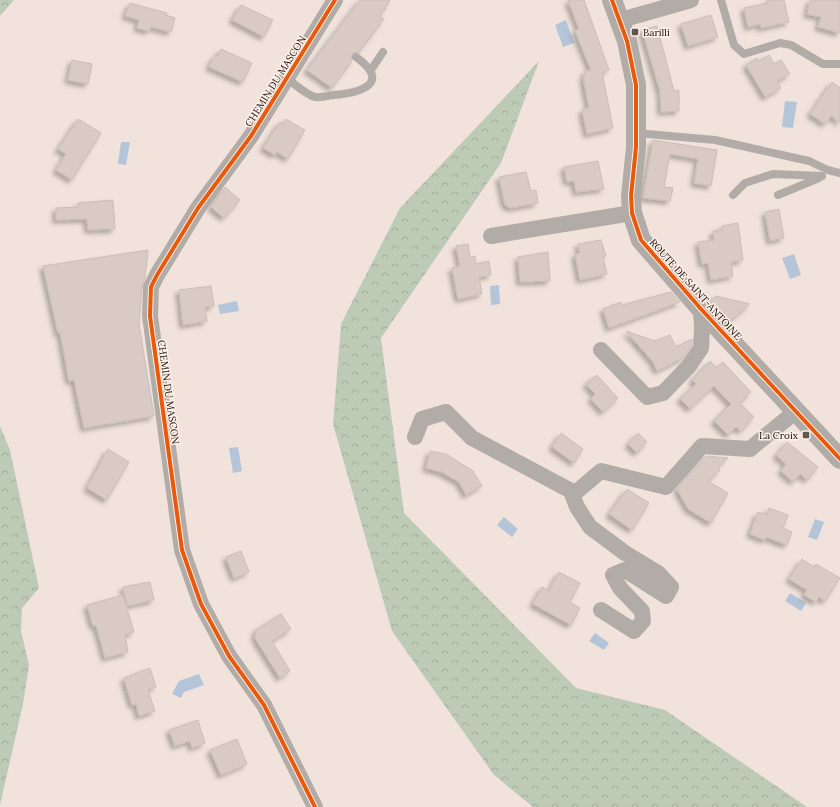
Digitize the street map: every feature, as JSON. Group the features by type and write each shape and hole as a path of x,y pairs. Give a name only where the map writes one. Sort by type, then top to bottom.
{"street":[{"name":"CHEMIN DU MASCON","path":"315,807 264,705 229,656 201,604 182,550 150,316 151,287 157,275 198,208 251,136 335,0"},
{"name":"ROUTE DE SAINT-ANTOINE","path":"612,0 621,20 632,61 636,85 636,133 631,196 632,214 641,240 701,309 840,459"},
{"path":"621,20 690,0"},
{"path":"491,236 632,214"},
{"path":"601,350 647,396 664,393 689,366 701,348 701,309"},
{"path":"415,437 422,419 446,412 472,438 575,493 601,471 666,486 702,446 750,449 796,412"},
{"path":"571,491 577,508 590,527 625,553 658,573 671,587 666,596 625,570 613,575 620,588 642,611 643,621 634,630 601,610"}],"lane":[{"path":"721,0 734,45 744,54 780,43 791,45 823,64 840,64"},
{"path":"371,70 383,52"},
{"path":"286,78 314,97 347,94 365,89 371,84 371,70 356,57"},
{"path":"636,133 715,140 808,161 825,173"},
{"path":"778,195 825,173"},
{"path":"733,195 745,183 773,174 840,173"}],"green space":[{"path":"0,0 14,0 0,16"},
{"path":"539,61 501,163 381,338 404,513 576,688 665,710 807,807 533,807 494,775 392,631 333,424 341,324 400,208"},
{"path":"0,426 10,450 39,588 22,608 21,631 29,665 23,704 0,805"}],"water":[{"path":"566,20 574,43 563,47 555,25"},
{"path":"785,101 797,102 793,128 782,127"},
{"path":"121,142 130,142 126,165 118,164"},
{"path":"794,254 801,275 790,279 782,258"},
{"path":"499,285 500,304 491,305 490,286"},
{"path":"237,301 239,311 220,314 218,305"},
{"path":"238,447 242,471 233,473 229,448"},
{"path":"504,517 518,529 512,537 497,525"},
{"path":"815,519 824,522 817,540 808,537"},
{"path":"790,593 806,603 801,611 785,601"},
{"path":"595,633 609,643 604,650 589,641"},
{"path":"199,674 204,685 184,692 181,698 172,694 179,681"}],"building":[{"path":"360,0 390,0 380,17 384,19 359,52 352,54 352,61 332,88 307,70"},
{"path":"568,0 584,0 609,70 602,72 613,128 587,134 582,110 589,108 583,77 585,77 584,72 591,70 575,31 579,29"},
{"path":"767,0 784,0 789,22 761,28 760,24 748,27 744,8 768,3"},
{"path":"810,0 840,0 840,33 818,27 821,17 807,14"},
{"path":"130,3 167,13 166,15 175,18 171,32 151,27 149,31 137,28 139,20 125,16"},
{"path":"241,5 273,20 264,37 232,20"},
{"path":"711,15 718,37 688,46 681,24"},
{"path":"657,26 674,91 679,90 679,111 661,112 660,91 642,30"},
{"path":"221,49 252,63 243,82 209,67 215,55 218,56"},
{"path":"769,55 774,64 781,60 790,74 777,81 781,88 765,97 746,65 757,58 759,61"},
{"path":"72,60 92,64 88,84 68,80"},
{"path":"832,82 840,88 840,123 831,116 825,124 810,114"},
{"path":"78,119 101,133 72,180 56,170 66,154 58,149"},
{"path":"286,119 305,130 288,159 277,152 275,155 263,148 280,122 283,124"},
{"path":"653,140 717,150 711,186 694,183 698,159 670,154 664,187 673,188 670,201 643,198"},
{"path":"598,161 604,189 576,192 574,181 567,182 564,167"},
{"path":"526,172 531,191 536,190 538,203 511,208 505,205 499,177"},
{"path":"225,187 240,200 224,218 211,207"},
{"path":"113,200 115,229 88,230 87,219 56,220 56,208 78,207 78,203"},
{"path":"779,209 784,238 770,241 765,212"},
{"path":"738,223 743,260 731,262 733,276 711,280 708,263 702,264 698,242 714,240 713,231 722,230 722,226"},
{"path":"601,240 606,256 603,257 607,274 580,280 575,254 580,253 578,244"},
{"path":"468,244 470,257 475,256 476,264 489,261 491,275 479,277 482,294 458,299 452,268 460,266 456,246"},
{"path":"148,250 145,278 142,287 139,324 154,416 84,428 74,380 69,381 60,332 58,333 43,266"},
{"path":"548,252 550,281 520,282 518,257"},
{"path":"211,286 214,306 205,307 207,321 183,325 179,290"},
{"path":"671,292 680,302 609,328 603,309 621,302 622,305"},
{"path":"716,296 750,304 729,322 710,301"},
{"path":"626,331 655,341 670,335 676,347 692,339 692,345 683,358 657,371 653,362"},
{"path":"710,361 717,368 723,362 751,392 740,403 754,417 741,431 736,427 728,435 714,421 731,404 714,386 690,409 680,399 696,384 692,380"},
{"path":"597,375 618,398 603,412 591,399 595,394 586,384"},
{"path":"561,433 583,449 574,463 552,447"},
{"path":"638,433 647,442 637,453 628,444"},
{"path":"787,442 818,467 807,480 800,474 794,481 792,481 781,471 786,464 776,455"},
{"path":"108,449 129,462 107,500 87,488"},
{"path":"430,451 446,454 473,471 482,486 466,495 459,482 441,472 426,468"},
{"path":"706,456 728,458 718,467 720,470 708,481 728,493 711,523 688,509 677,489"},
{"path":"627,489 649,503 632,530 609,514"},
{"path":"769,508 788,515 783,528 792,532 787,545 766,537 765,540 750,534 758,512 767,515"},
{"path":"241,551 249,572 234,578 226,557"},
{"path":"802,559 814,567 816,564 840,578 825,601 819,597 816,602 804,595 807,590 789,579"},
{"path":"559,572 580,583 570,602 580,608 571,625 533,604 542,587 549,591"},
{"path":"150,582 154,600 127,606 123,587"},
{"path":"123,595 134,632 125,635 128,652 105,658 96,625 93,626 87,605"},
{"path":"281,614 291,629 272,641 290,671 280,678 255,638 256,630"},
{"path":"150,668 156,687 148,690 155,711 139,716 136,704 132,705 124,678"},
{"path":"198,720 205,743 192,748 190,741 175,746 169,730"},
{"path":"237,739 247,764 221,775 210,750"}],"cycle path":[{"path":"315,807 264,705 229,656 201,604 182,550 150,316 151,287 157,275 198,208 251,136 335,0"},
{"path":"612,0 627,41 636,85 636,147 631,196 632,213 641,240 701,309 840,459"}],"place":[{"name":"Barilli","path":"635,32"},
{"name":"La Croix","path":"806,435"}]}
